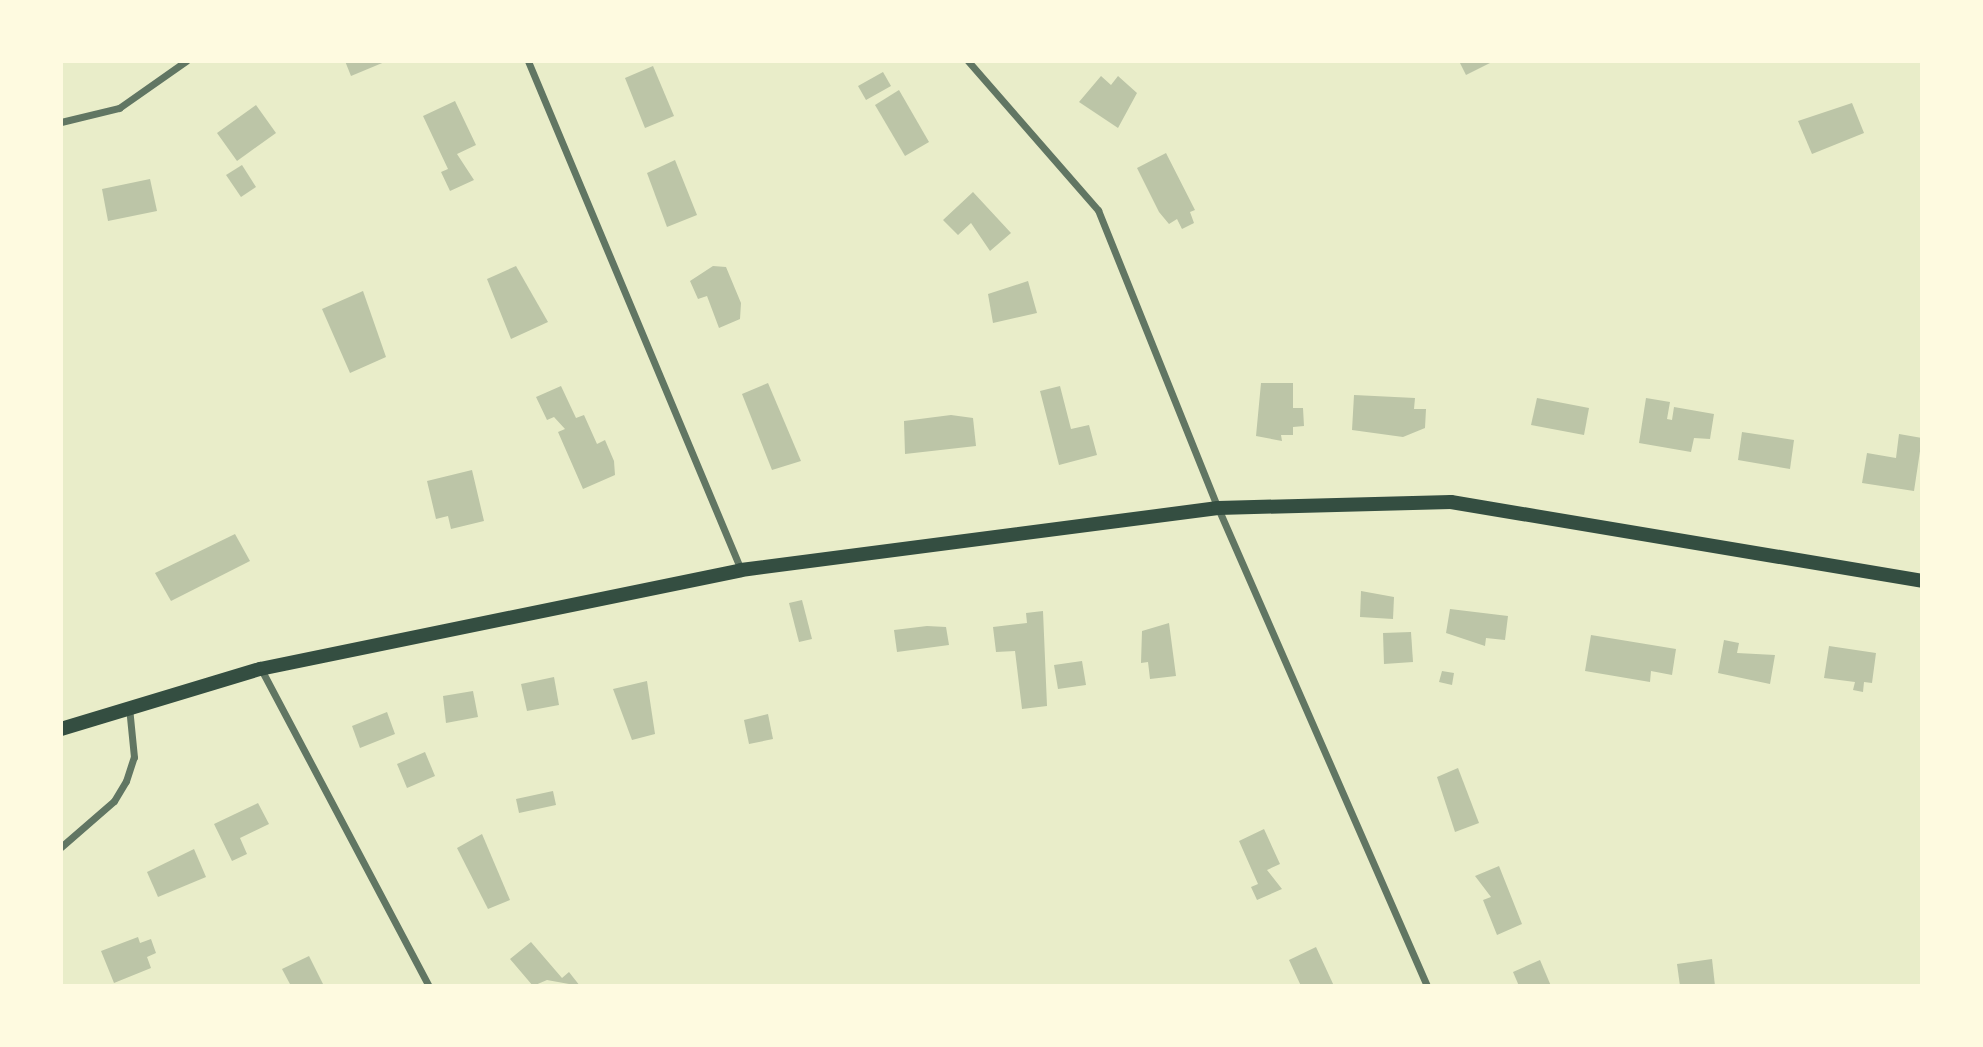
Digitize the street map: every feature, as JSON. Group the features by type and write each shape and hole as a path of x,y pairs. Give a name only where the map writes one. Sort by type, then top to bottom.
{"main road":[{"path":"61,729 260,668 741,570 1218,508 1451,502 1922,581"}],"street":[{"path":"61,122 119,108 186,61"},
{"path":"528,61 741,570"},
{"path":"968,61 1098,210 1218,508 1427,986"},
{"path":"260,668 429,986"},
{"path":"61,847 126,781 134,757 129,706"}],"building":[{"path":"345,61 387,61 351,76"},
{"path":"1459,61 1494,61 1466,75"},
{"path":"653,66 674,116 645,128 625,78"},
{"path":"883,72 891,86 866,100 858,86"},
{"path":"1101,76 1111,85 1118,76 1137,93 1118,128 1079,102"},
{"path":"899,90 929,142 905,156 875,105"},
{"path":"455,101 476,145 457,154 474,180 450,191 441,172 448,169 423,116"},
{"path":"1852,103 1864,133 1812,154 1798,121"},
{"path":"256,105 276,133 237,161 217,133"},
{"path":"1166,153 1195,210 1190,212 1194,223 1182,229 1177,219 1169,224 1159,212 1137,168"},
{"path":"675,160 697,215 667,227 647,173"},
{"path":"242,165 256,187 241,197 226,175"},
{"path":"150,179 157,211 108,221 102,189"},
{"path":"973,192 1011,233 990,251 971,223 958,235 943,220"},
{"path":"516,266 548,322 511,339 487,279"},
{"path":"713,266 726,267 741,303 740,319 719,328 707,296 698,299 690,281"},
{"path":"1028,281 1037,313 993,323 988,294"},
{"path":"363,291 386,357 350,373 322,309"},
{"path":"768,383 801,461 772,470 742,394"},
{"path":"1261,383 1293,383 1293,408 1303,408 1304,426 1293,427 1293,435 1281,435 1282,441 1256,436"},
{"path":"561,386 576,418 584,415 597,444 605,440 614,461 615,475 583,489 558,432 565,429 554,417 547,420 536,397"},
{"path":"1060,386 1071,429 1089,425 1097,455 1059,465 1040,391"},
{"path":"1354,395 1415,398 1414,409 1426,409 1425,428 1403,437 1352,430"},
{"path":"1537,398 1589,408 1584,435 1531,425"},
{"path":"1646,398 1670,402 1667,419 1672,420 1674,407 1714,414 1710,439 1694,438 1691,452 1639,443"},
{"path":"951,415 973,418 976,446 905,454 904,421"},
{"path":"1742,432 1794,440 1790,469 1738,460"},
{"path":"1899,434 1922,438 1914,491 1862,483 1867,453 1896,458"},
{"path":"472,470 484,521 451,529 448,516 436,519 427,481"},
{"path":"235,534 250,561 171,601 155,573"},
{"path":"1361,591 1394,597 1393,619 1360,617"},
{"path":"802,600 812,639 799,642 789,603"},
{"path":"1450,609 1508,616 1505,640 1486,638 1485,646 1446,633"},
{"path":"1043,611 1047,706 1022,709 1015,651 996,652 993,627 1027,623 1026,613"},
{"path":"1169,623 1176,676 1150,679 1148,662 1141,663 1142,631"},
{"path":"946,627 949,645 897,652 894,630"},
{"path":"1411,632 1413,662 1384,664 1383,633"},
{"path":"1591,635 1676,649 1672,675 1651,671 1650,682 1585,671"},
{"path":"1724,640 1739,643 1737,653 1775,655 1770,684 1718,673"},
{"path":"1829,646 1876,653 1872,683 1864,682 1863,692 1853,690 1855,682 1824,678"},
{"path":"1082,661 1086,685 1058,689 1054,665"},
{"path":"1442,671 1454,673 1452,685 1439,682"},
{"path":"554,677 559,705 527,711 521,684"},
{"path":"647,681 655,734 632,740 613,689"},
{"path":"473,691 478,717 446,723 443,696"},
{"path":"387,712 395,734 360,748 352,726"},
{"path":"768,714 773,739 749,744 744,720"},
{"path":"425,752 435,776 407,788 397,764"},
{"path":"1458,768 1479,823 1455,832 1437,777"},
{"path":"553,791 556,805 519,813 516,799"},
{"path":"258,803 269,824 240,838 247,854 232,861 214,824"},
{"path":"1264,829 1280,864 1267,870 1282,889 1257,900 1251,887 1258,884 1239,841"},
{"path":"482,834 510,900 488,909 457,848"},
{"path":"194,849 206,877 158,897 147,872"},
{"path":"1499,866 1522,924 1497,935 1483,900 1491,897 1475,876"},
{"path":"138,937 140,943 151,939 156,953 147,957 151,968 114,983 101,951"},
{"path":"531,942 562,978 569,972 580,986 547,980 533,986 510,959"},
{"path":"1316,947 1334,986 1301,986 1289,960"},
{"path":"309,956 324,986 291,986 282,969"},
{"path":"1712,959 1715,986 1680,986 1677,964"},
{"path":"1540,960 1551,986 1519,986 1513,972"}]}
